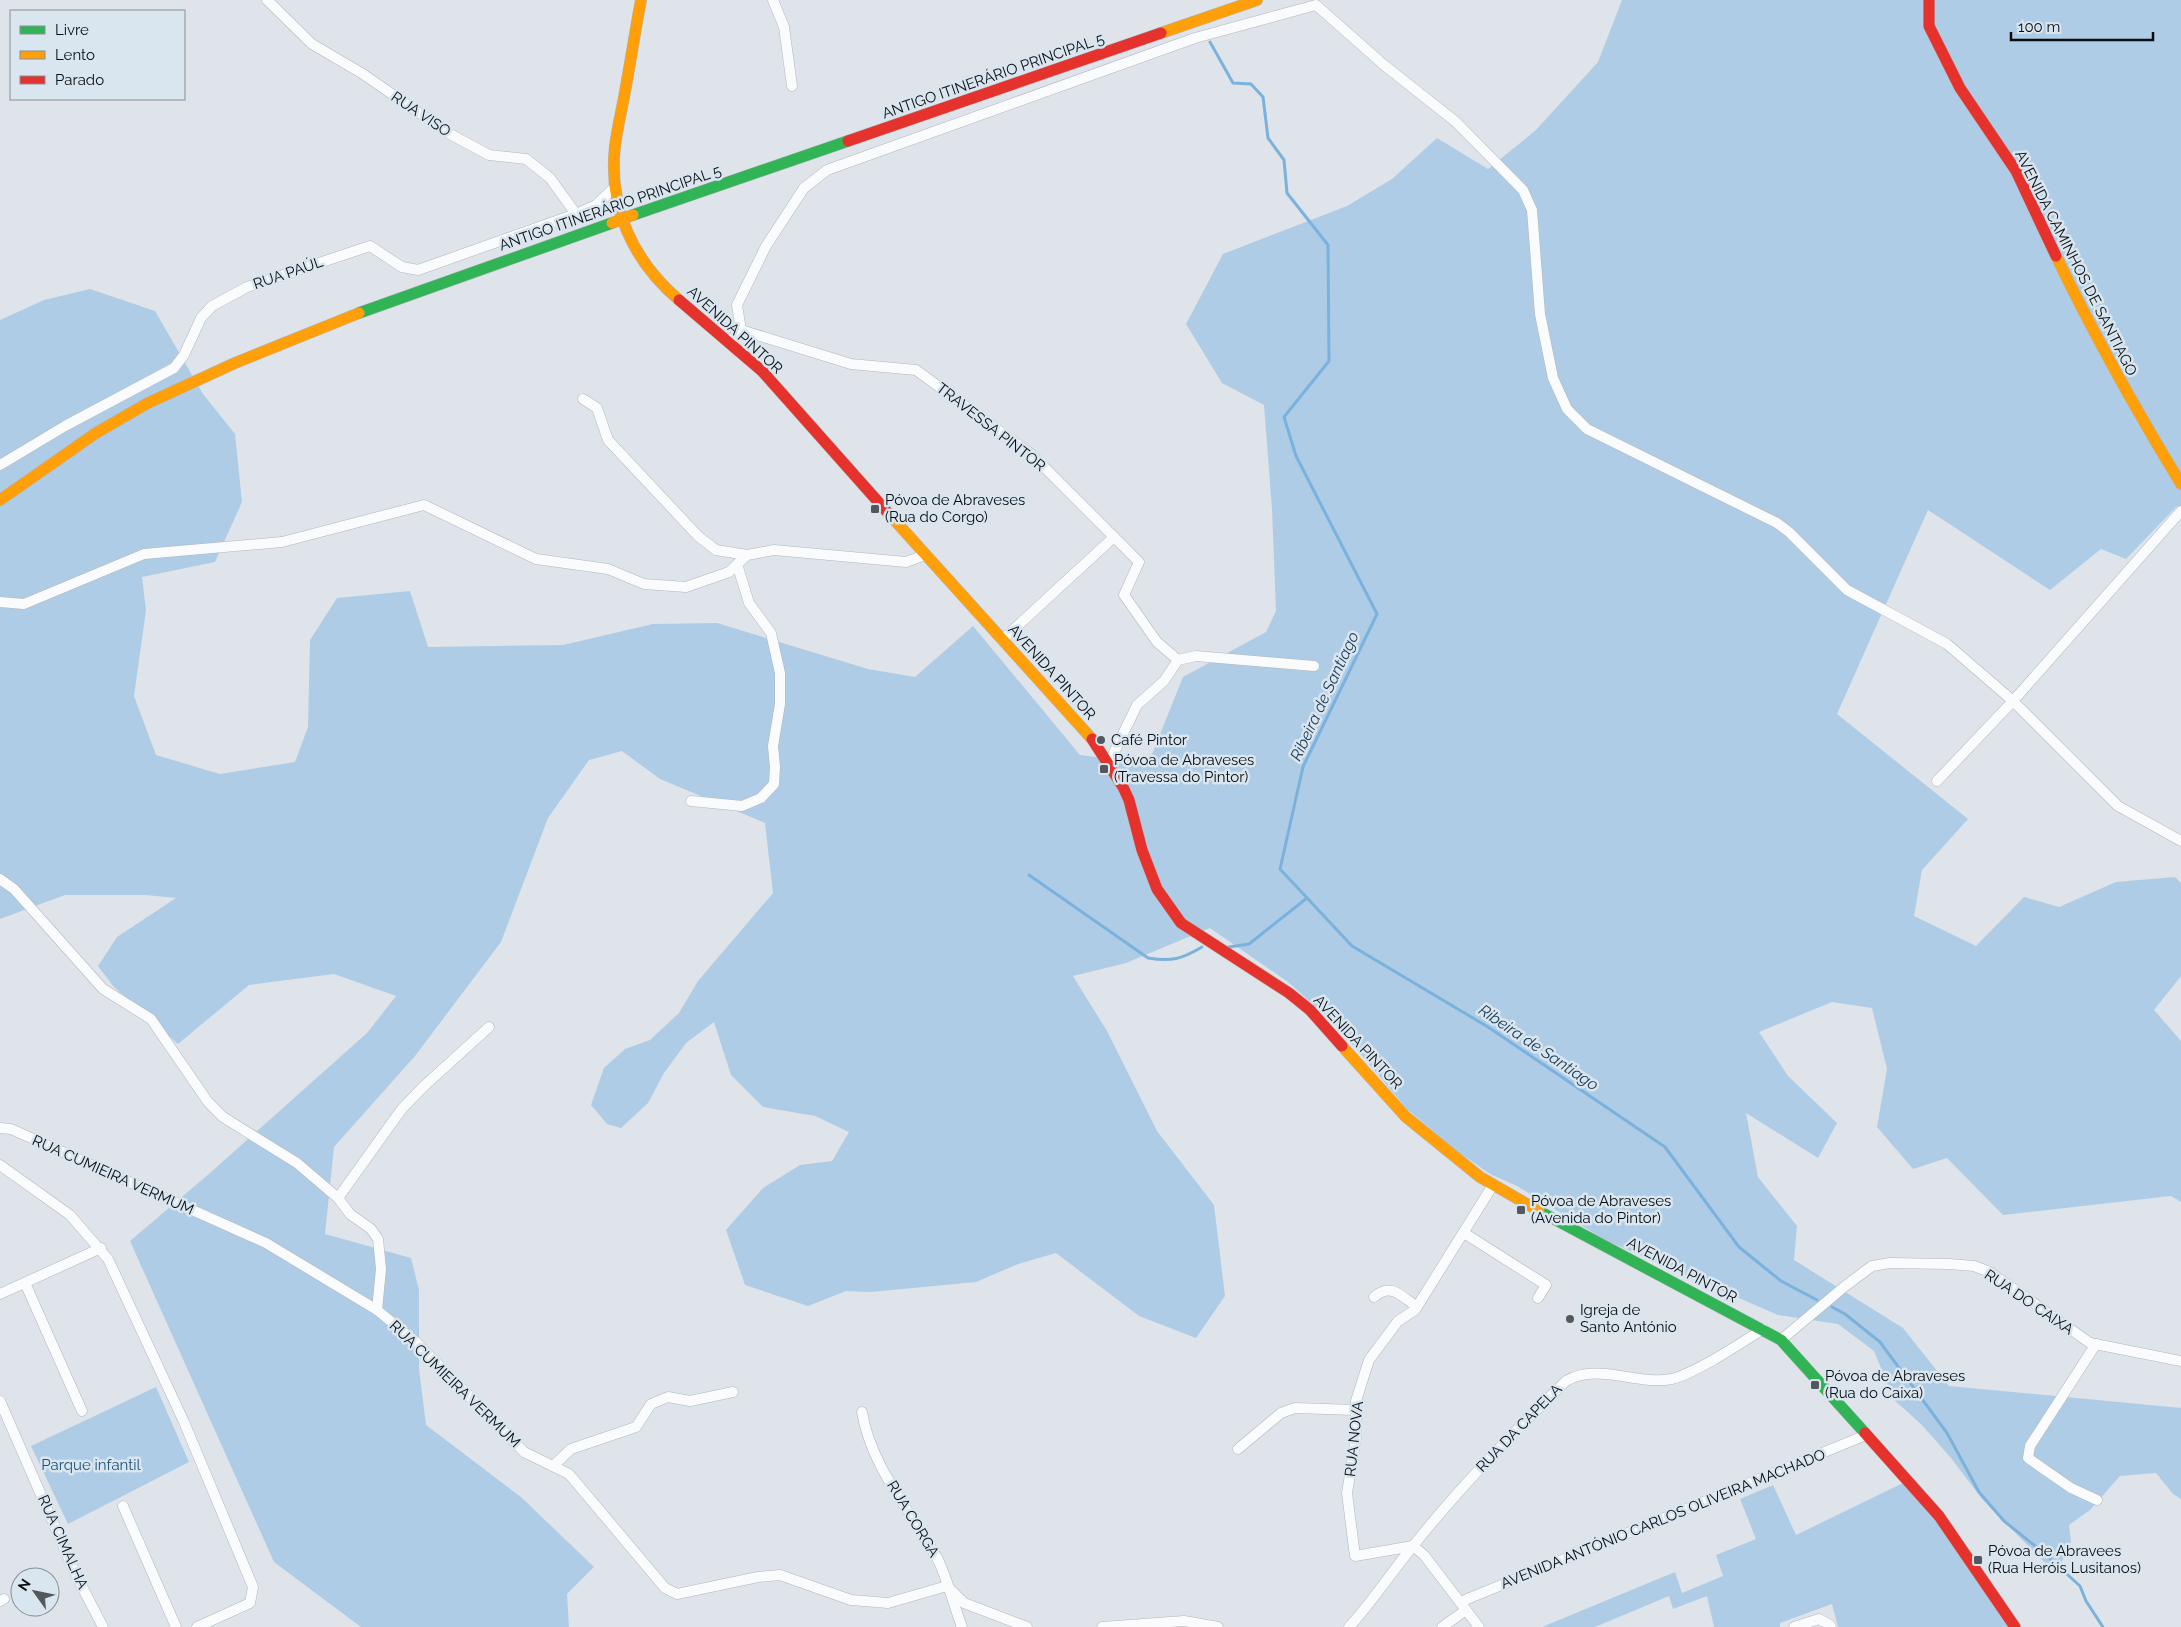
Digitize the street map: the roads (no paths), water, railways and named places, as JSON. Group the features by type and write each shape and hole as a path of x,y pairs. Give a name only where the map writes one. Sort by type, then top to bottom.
{"main road":[{"name":"AVENIDA PINTOR","path":"642,0 615,147 615,187 619,210 627,234 638,255 662,286 762,371 925,555 1090,736 1109,763 1128,800 1142,850 1157,889 1181,923 1289,993 1310,1010 1406,1117 1493,1185 1530,1207 1782,1340 1939,1516 2015,1627"},
{"name":"ANTIGO ITINERÁRIO PRINCIPAL 5","path":"0,500 96,432 148,403 235,363 349,317 633,215 1256,0"},
{"name":"AVENIDA CAMINHOS DE SANTIAGO","path":"1929,0 1929,26 1960,88 2016,171 2081,308 2131,401 2181,484"}],"street":[{"name":"RUA VISO","path":"267,0 312,44 363,74 448,133 489,155 526,159 550,178 576,214"},
{"path":"772,0 784,27 792,86"},
{"path":"729,342 742,330 737,305 766,246 804,188 827,170 1195,38 1316,5 1384,65 1456,122 1523,190 1532,210 1540,314 1554,378 1567,409 1587,429 1777,523 1789,532 1847,590 1947,644 2013,701 2118,806 2181,841"},
{"name":"RUA PAÚL","path":"0,465 65,426 174,368 184,355 201,318 212,306 247,288 370,246 402,267 418,270 576,214 596,205 615,187"},
{"name":"TRAVESSA PINTOR","path":"742,330 851,364 916,370 1031,454 1139,562 1124,595 1157,642 1178,660"},
{"path":"583,399 597,408 608,440 698,536 716,550 747,555 774,550 906,562 925,555"},
{"path":"0,602 24,604 144,554 282,542 424,506 536,559 608,569 644,584 686,587 729,572 747,555"},
{"path":"1937,782 2013,701 2181,511"},
{"path":"1002,640 1114,537"},
{"path":"691,801 742,806 761,798 774,784 773,746 780,704 780,673 770,633 749,603 737,564"},
{"path":"1109,763 1137,705 1164,681 1178,660 1196,656 1314,666"},
{"path":"0,879 14,889 103,989 151,1019 208,1102 223,1117 297,1163 338,1198 350,1214 371,1229 378,1239 381,1269 377,1310"},
{"path":"338,1198 401,1110 423,1087 489,1027"},
{"name":"RUA CUMIEIRA VERMUM","path":"0,1128 11,1129 266,1243 377,1310 416,1342 524,1452 569,1474 665,1588 677,1594 758,1577 780,1575 851,1600 888,1603 947,1586"},
{"path":"0,1164 70,1215 108,1259 184,1422 253,1587 250,1603 197,1627"},
{"name":"RUA NOVA","path":"1412,1546 1355,1556 1348,1493 1356,1437 1356,1401 1370,1360 1382,1339 1398,1321 1417,1307 1493,1185"},
{"path":"1464,1233 1546,1285 1538,1298"},
{"path":"0,1294 100,1248"},
{"name":"RUA DO CAIXA","path":"1782,1340 1844,1286 1872,1266 1890,1263 1965,1266 1990,1272 2090,1343 2181,1361"},
{"path":"25,1282 82,1411"},
{"path":"1374,1297 1382,1290 1388,1289 1417,1307"},
{"name":"RUA DA CAPELA","path":"1349,1627 1362,1613 1412,1546 1494,1452 1566,1381 1577,1374 1589,1373 1657,1381 1673,1378 1690,1372 1764,1329"},
{"path":"2096,1344 2030,1446 2028,1458 2071,1488 2097,1500"},
{"path":"553,1466 571,1449 636,1427 652,1404 668,1397 690,1401 733,1392"},
{"name":"RUA CIMALHA","path":"0,1401 76,1576 103,1627"},
{"path":"1238,1449 1281,1412 1294,1408 1356,1410"},
{"name":"RUA CORGA","path":"862,1412 864,1425 885,1474 938,1560 962,1627"},
{"name":"AVENIDA ANTÓNIO CARLOS OLIVEIRA MACHADO","path":"1442,1627 1463,1606 1866,1435"},
{"path":"123,1506 176,1627"},
{"path":"1412,1546 1424,1555 1479,1627"},
{"path":"947,1586 964,1603 1027,1627"},
{"path":"1794,1627 1819,1619 1831,1627"},
{"path":"1102,1627 1184,1621 1218,1627"}],"waterway":[{"name":"Ribeira de Santiago","path":"1210,42 1233,83 1251,84 1263,97 1268,138 1284,160 1287,193 1328,245 1329,361 1284,417 1296,456 1377,614 1303,767 1280,869 1352,946 1488,1027 1665,1147 1739,1247 1781,1281 1817,1300"},
{"path":"1029,875 1148,958 1176,959 1202,947"},
{"path":"1229,947 1249,944 1307,898"},
{"name":"Ribeira de Santiago","path":"1832,1307 1845,1314 1880,1342 1947,1433 1979,1492 2004,1521 2045,1554 2080,1586 2086,1601 2103,1627"}],"place":[{"name":"Póvoa de Abraveses (Rua do Corgo)","path":"875,509"},
{"name":"Café Pintor","path":"1101,740"},
{"name":"Póvoa de Abraveses (Travessa do Pintor)","path":"1104,769"},
{"name":"Póvoa de Abraveses (Avenida do Pintor)","path":"1521,1210"},
{"name":"Igreja de Santo António","path":"1570,1319"},
{"name":"Póvoa de Abraveses (Rua do Caixa)","path":"1815,1385"},
{"name":"Póvoa de Abravees (Rua Heróis Lusitanos)","path":"1978,1560"}],"park label":[{"name":"Parque infantil","path":"91,1465"}]}
